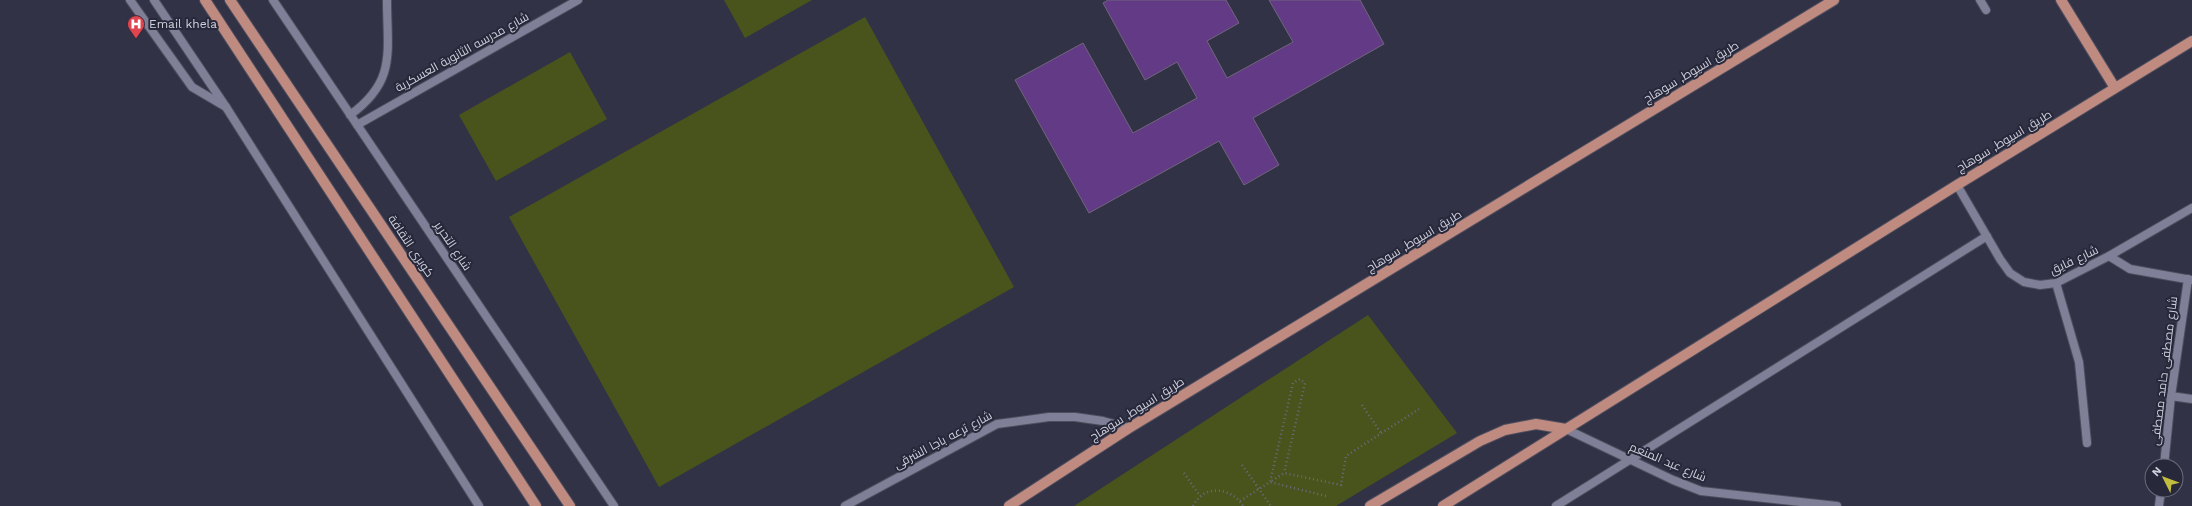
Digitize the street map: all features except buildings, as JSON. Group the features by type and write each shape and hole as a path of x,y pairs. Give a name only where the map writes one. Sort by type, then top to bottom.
{"main road":[{"path":"205,0 536,506"},
{"name":"كوبرى الثقافة","path":"230,0 570,506"},
{"name":"طريق اسيوط, سوهاج","path":"1009,506 1129,428 1834,0"},
{"path":"2061,0 2115,88"},
{"name":"طريق اسيوط, سوهاج","path":"1443,506 1956,185 2192,41"},
{"path":"1370,506 1480,441 1505,430 1536,424 1566,429"}],"street":[{"path":"130,0 192,87 226,107"},
{"path":"154,0 226,107 479,506"},
{"name":"شارع التحرير","path":"273,0 614,506"},
{"path":"350,115 367,103 382,82 386,64 387,0"},
{"name":"شارع مدرسه الثانوية العسكرية","path":"357,125 578,0"},
{"path":"1980,0 1986,10"},
{"name":"شارع فايق","path":"1956,185 2010,273 2024,282 2040,285 2056,283 2109,256 2192,208"},
{"path":"1556,506 1987,236"},
{"path":"2109,256 2130,269 2190,279"},
{"name":"شارع مصطفى حامد مصطفى","path":"2165,458 2171,396 2190,279"},
{"path":"2056,283 2079,362 2087,443"},
{"path":"2171,396 2192,399"},
{"name":"شارع ترعه باجا الشرقى","path":"845,506 997,424 1049,417 1075,417 1103,421 1129,428"},
{"name":"شارع عبد المنعم","path":"1566,429 1630,460 1701,491 1837,506"}],"path":[{"path":"1240,501 1270,482 1284,473 1305,383 1300,379 1293,383 1270,482"},
{"path":"1362,405 1381,433"},
{"path":"1284,473 1341,485 1346,456 1418,409"},
{"path":"1242,465 1271,506"},
{"path":"1184,473 1200,496"},
{"path":"1270,482 1326,496"},
{"path":"1193,506 1200,496 1210,491 1221,490 1232,493 1243,506"}],"green space":[{"path":"724,0 812,0 745,38"},
{"path":"865,17 1014,287 659,487 509,217"},
{"path":"570,52 607,119 496,181 459,115"},
{"path":"1368,315 1457,433 1336,506 1074,506"}],"place":[{"name":"Email khela","path":"136,39"}]}
